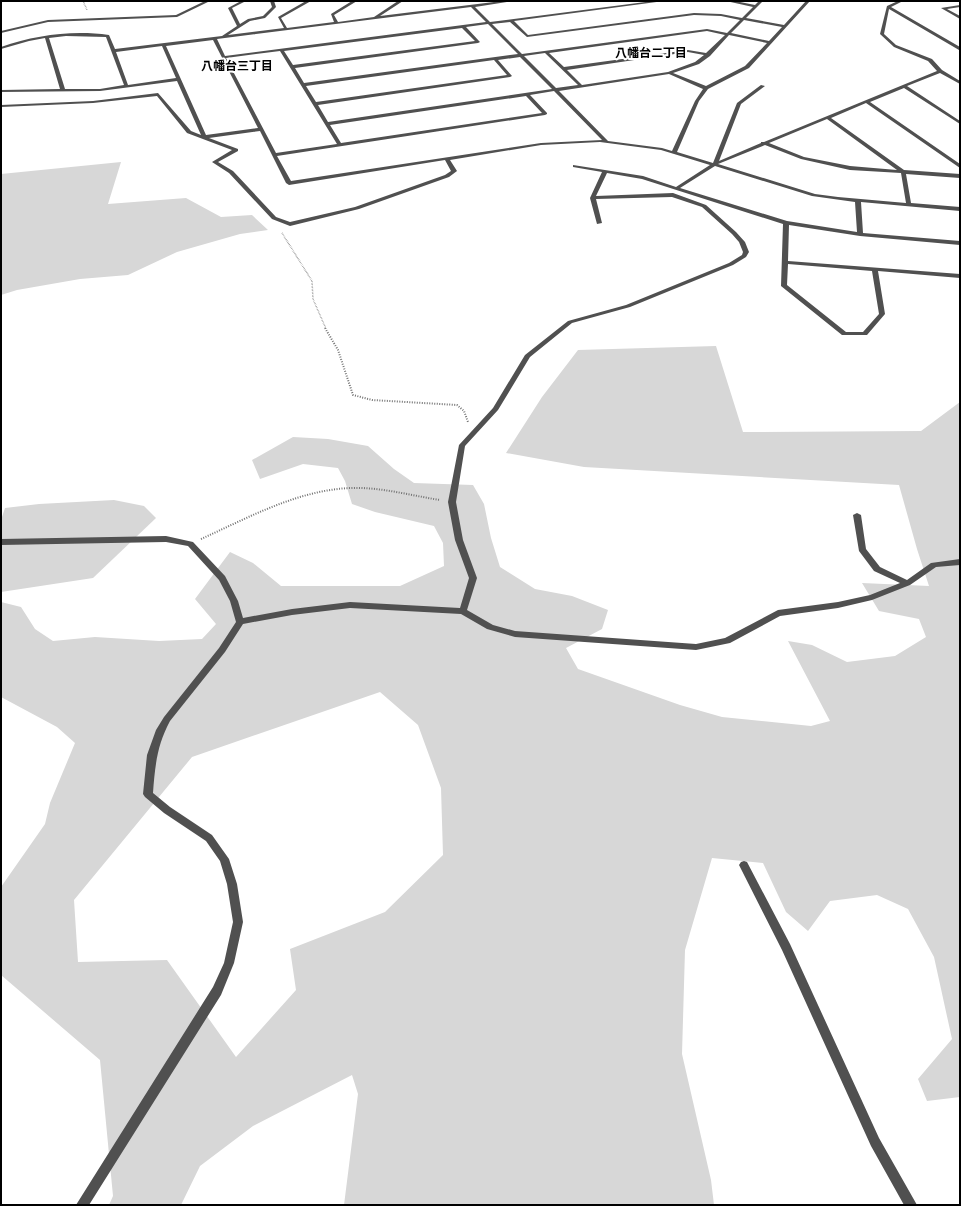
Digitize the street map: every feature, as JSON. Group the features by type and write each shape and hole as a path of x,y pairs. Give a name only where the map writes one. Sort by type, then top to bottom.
{"street":[{"path":"1,32 48,21 177,16 208,1"},
{"path":"239,26 230,8 244,1"},
{"path":"223,37 249,20 264,17 274,7 272,1"},
{"path":"286,29 279,18 309,1"},
{"path":"337,23 332,15 355,1"},
{"path":"374,18 401,1"},
{"path":"113,51 511,1"},
{"path":"224,57 662,1"},
{"path":"728,1 756,6"},
{"path":"326,124 668,74 697,63 708,55 761,1"},
{"path":"674,152 697,101 706,88 747,67 808,1"},
{"path":"888,7 901,1"},
{"path":"472,6 606,142"},
{"path":"960,6 943,8 960,18"},
{"path":"888,7 960,49"},
{"path":"888,7 882,34 887,40 904,52 930,60 940,71 960,84"},
{"path":"511,20 527,36 694,14 709,14 784,26"},
{"path":"291,67 478,42 463,26"},
{"path":"302,85 520,54 707,30 770,42"},
{"path":"1,48 30,38 46,36 73,33 108,36 126,86"},
{"path":"46,36 63,90"},
{"path":"214,38 289,184 554,143 606,142 674,152 814,195 858,201 960,209"},
{"path":"164,44 204,137"},
{"path":"281,49 340,145"},
{"path":"545,51 581,86"},
{"path":"563,68 688,51 708,55"},
{"path":"314,104 510,76 494,58"},
{"path":"677,188 715,164 940,71"},
{"path":"668,74 706,88"},
{"path":"1,91 100,90 179,79"},
{"path":"715,164 739,103 763,86"},
{"path":"904,86 960,123"},
{"path":"1,106 93,102 158,94 189,132 236,150 214,162 232,172 274,218 290,224 357,208 447,176 454,171 447,159"},
{"path":"274,155 545,114 528,94"},
{"path":"866,101 960,166"},
{"path":"827,117 903,172 909,205"},
{"path":"204,137 261,129"},
{"path":"763,143 803,158 850,168 960,176"},
{"path":"575,166 643,178 786,223 860,234 960,243"},
{"path":"599,223 593,198 605,172"},
{"path":"463,611 473,578 459,540 452,502 462,445 496,409 527,356 561,327 582,318 628,306 731,264 744,256 746,252 742,242 734,233 704,206 673,195 593,198"},
{"path":"858,201 860,234"},
{"path":"786,223 784,286 844,334 865,334 882,314 875,269"},
{"path":"785,262 960,276"},
{"path":"857,515 862,549 876,569 907,583"},
{"path":"1,542 166,539 190,544 222,578 234,601 240,622"},
{"path":"82,1205 217,991 229,963 238,922 232,884 224,859 209,838 148,794 152,755 159,732 167,719 222,650 240,622 292,612 350,605 463,611 490,628 515,634 696,647 727,641 778,613 838,605 872,597 907,583 934,565 960,562"},
{"path":"744,865 786,947 875,1142 911,1205"}],"path":[{"path":"290,224 279,229 312,281 313,299 322,322 338,350 353,395 372,400 457,405 464,411 472,435"},
{"path":"190,544 291,501 330,492 363,488 452,502"}],"shaded area":[{"path":"121,162 108,204 186,198 221,217 252,215 268,230 240,234 177,252 128,275 80,279 17,290 1,295 1,174"},
{"path":"716,346 743,432 921,431 960,402 960,1097 927,1101 918,1079 952,1039 934,957 908,909 877,895 830,901 808,931 786,912 763,863 712,858 685,950 682,1054 711,1180 714,1205 344,1205 358,1094 352,1075 253,1126 200,1166 181,1205 109,1205 113,1196 100,1060 1,975 1,887 45,824 50,803 75,743 57,727 1,697 1,602 21,607 35,629 53,641 95,637 159,641 202,639 216,624 195,599 230,552 253,563 281,586 400,586 444,566 443,543 434,526 375,512 352,504 345,481 338,468 303,464 260,479 252,460 293,437 328,439 368,446 394,469 414,483 473,485 484,504 491,538 500,567 535,589 572,596 608,610 602,629 566,648 578,669 680,705 722,717 811,726 830,721 788,641 812,645 847,662 895,656 926,637 919,619 879,611 862,583 929,586 899,485 584,467 506,453 542,397 578,350","holes":["380,692 418,725 441,788 443,855 385,912 290,949 296,990 236,1057 167,960 78,962 74,900 192,757"]},
{"path":"114,500 144,506 156,518 93,578 1,592 1,520 5,508 39,504"}],"district":[{"name":"八幡台二丁目","path":"651,53"},
{"name":"八幡台三丁目","path":"237,66"}]}
